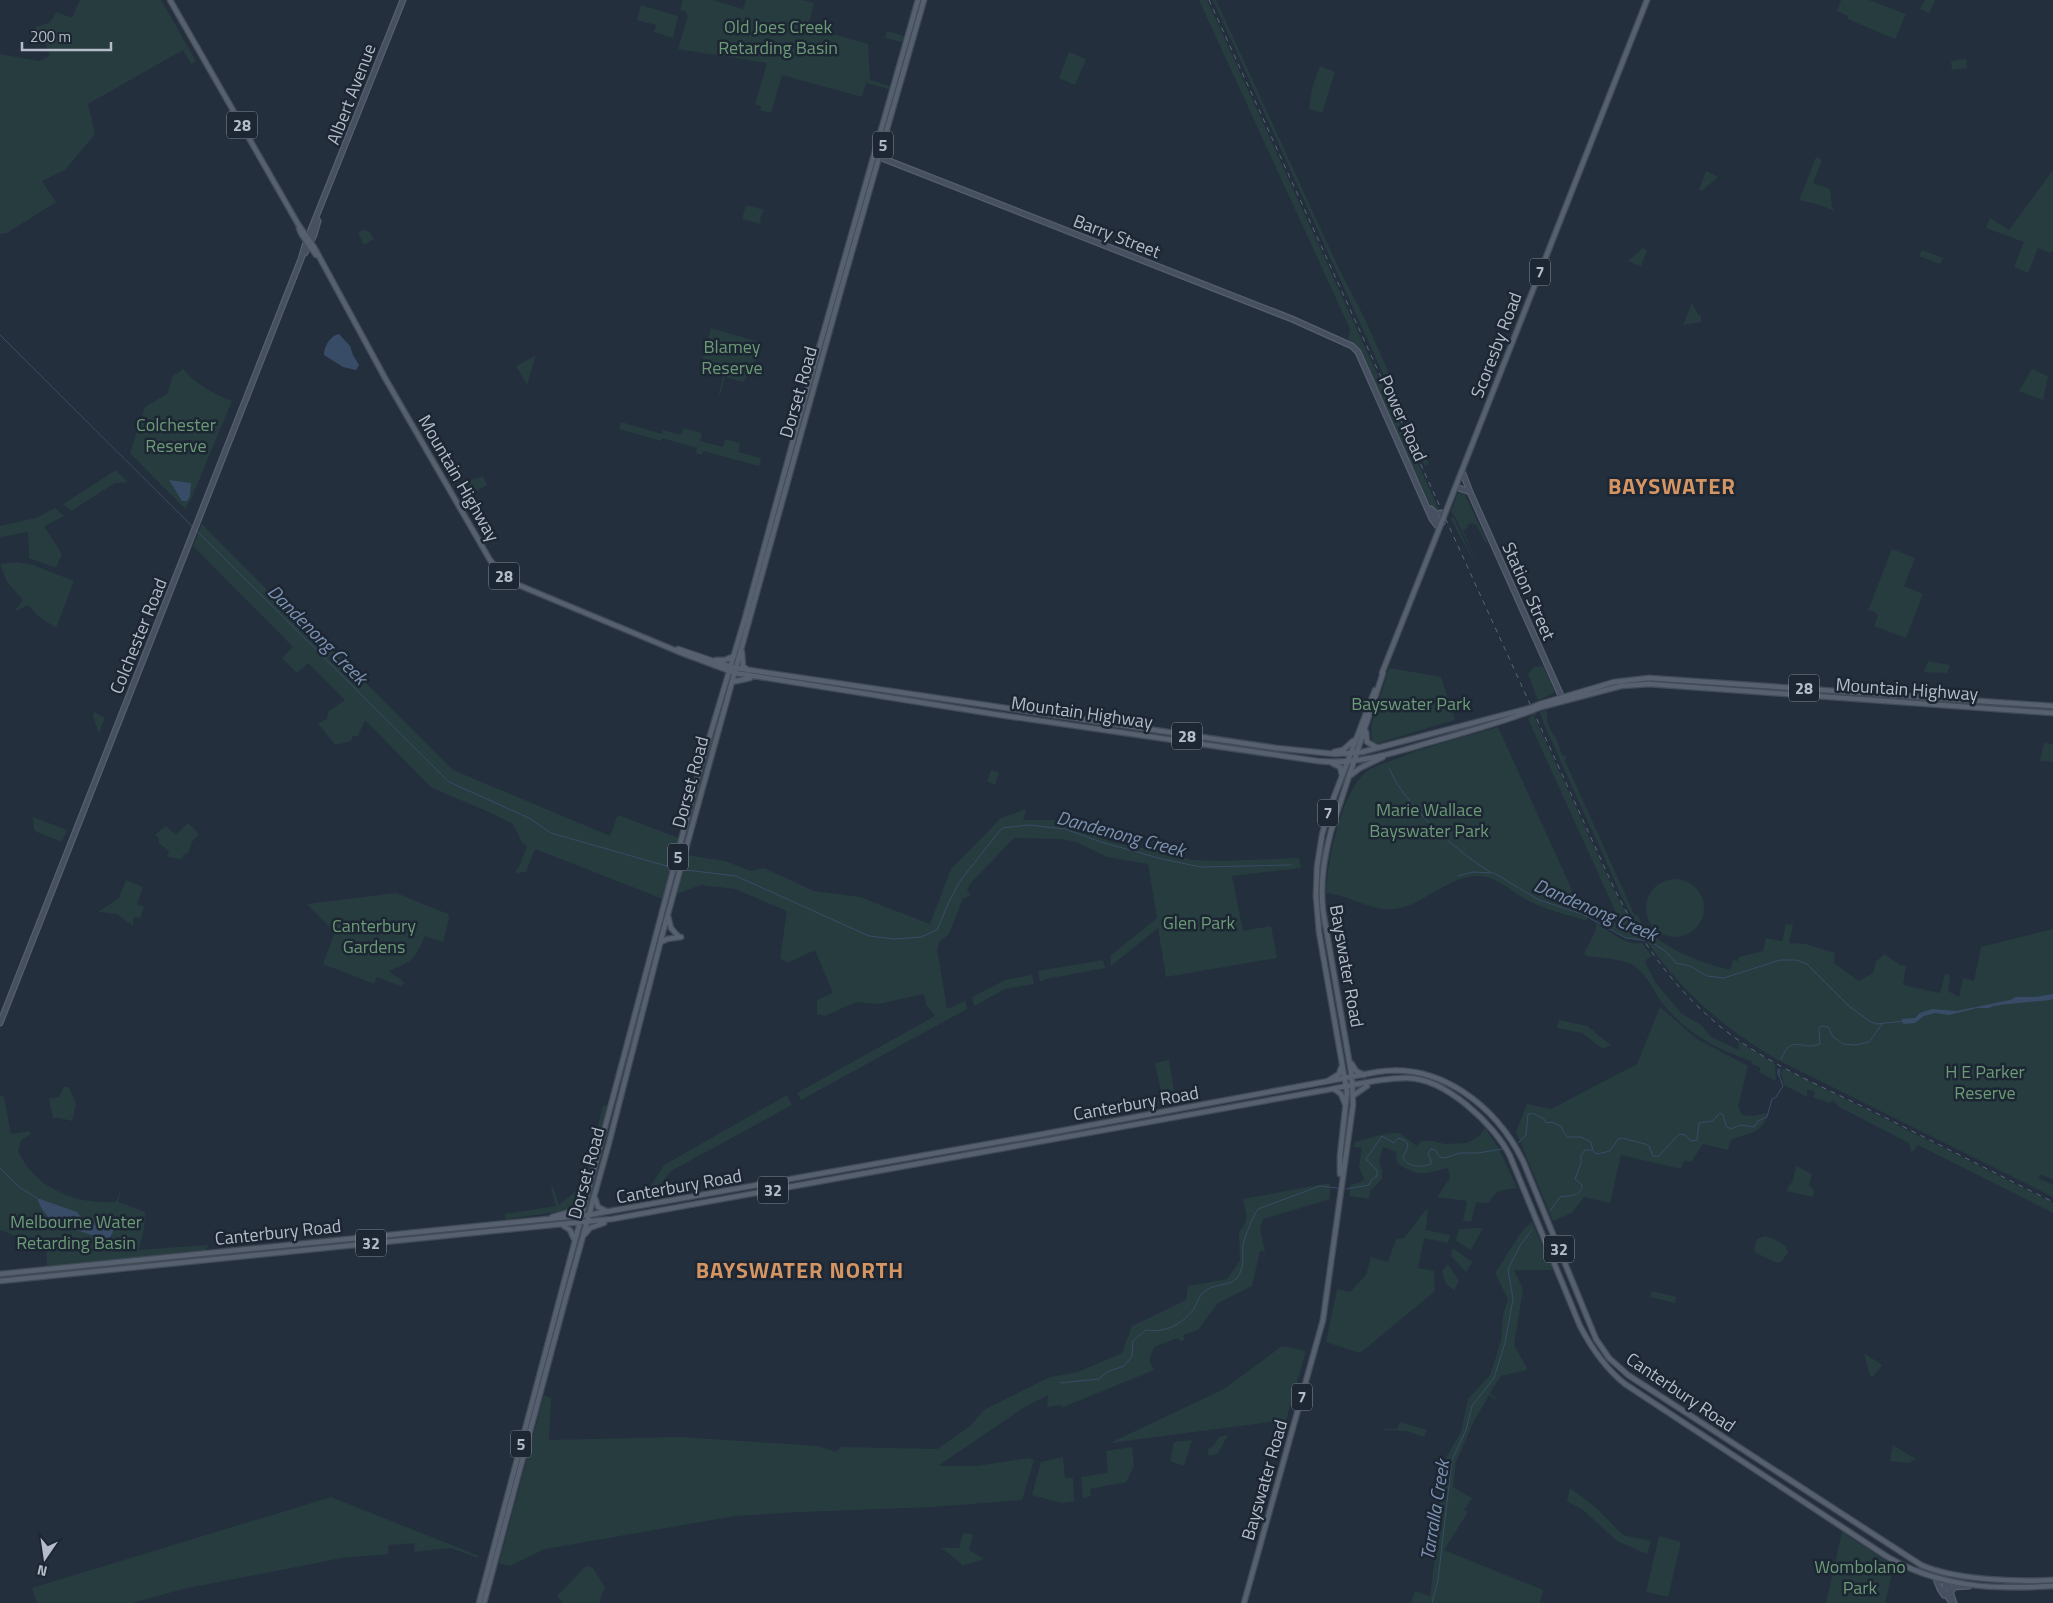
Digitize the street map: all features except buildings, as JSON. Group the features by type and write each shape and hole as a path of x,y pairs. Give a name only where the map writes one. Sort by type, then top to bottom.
{"main road":[{"name":"Mountain Highway","path":"170,0 490,560 501,574 516,584 544,597 671,647 712,660 733,670 749,670 960,709 1098,726 1330,762 1389,754 1499,721 1620,681 1649,678 2053,706"},
{"name":"Albert Avenue","path":"308,242 403,0"},
{"name":"Dorset Road","path":"479,1603 609,1143 668,915 732,682 734,656 776,499 838,289 865,206 918,0"},
{"name":"Dorset Road","path":"484,1603 574,1240 700,770 742,648 804,422 859,207 877,156 924,0"},
{"name":"Scoresby Road","path":"1350,754 1647,0"},
{"name":"Barry Street","path":"877,156 1299,322 1344,342"},
{"name":"Albert Avenue","path":"308,242 312,226 325,198"},
{"path":"859,207 865,206"},
{"path":"299,226 308,229 312,226"},
{"name":"Colchester Road","path":"0,1023 308,242"},
{"name":"Power Road","path":"1344,342 1355,348 1358,352 1428,506 1432,519 1441,523"},
{"path":"798,421 804,422"},
{"path":"788,456 794,457"},
{"name":"Station Street","path":"1462,471 1562,699"},
{"path":"1457,484 1469,490"},
{"path":"776,499 783,496"},
{"path":"1428,506 1435,513 1441,513"},
{"path":"764,543 770,544"},
{"name":"Mountain Highway","path":"671,647 684,654 756,678 951,700 1098,726"},
{"path":"742,648 743,666 749,670"},
{"path":"712,660 725,660 734,656"},
{"name":"Scoresby Road","path":"1358,752 1383,673"},
{"path":"732,682 740,679 756,678"},
{"name":"Mountain Highway","path":"1562,699 1622,686 1649,684 2053,713"},
{"path":"951,700 959,704 960,709"},
{"name":"Mountain Highway","path":"1180,738 1319,753 1350,754 1466,724 1530,710"},
{"path":"1466,724 1498,719 1499,721"},
{"path":"1367,726 1367,742 1378,748"},
{"path":"1424,735 1426,744"},
{"path":"1319,753 1343,750 1354,741"},
{"path":"1276,748 1295,754 1296,757"},
{"path":"1304,759 1309,752"},
{"name":"Bayswater Road","path":"1244,1603 1323,1320 1341,1188 1346,1087 1322,953 1317,914 1319,880 1331,832 1358,752"},
{"name":"Bayswater Road","path":"1342,1158 1354,1095 1317,867 1324,829 1350,754"},
{"path":"1350,777 1354,772 1389,754"},
{"path":"1330,762 1340,767 1342,776"},
{"path":"700,770 707,771"},
{"path":"1324,829 1331,832"},
{"path":"661,943 667,939 680,937 671,928 668,915"},
{"path":"1322,953 1330,952"},
{"path":"1326,972 1333,970"},
{"path":"1348,1051 1354,1069 1364,1075"},
{"path":"1324,1082 1339,1074 1342,1063"},
{"name":"Canterbury Road","path":"0,1274 610,1212 1324,1082 1402,1070 1439,1078 1452,1085 1477,1102 1503,1127 1519,1153 1602,1348 1622,1370 1911,1560 1925,1567 1950,1574 1971,1577 2053,1580"},
{"name":"Canterbury Road","path":"0,1281 462,1234 579,1224 1380,1081 1407,1078 1423,1080 1434,1084 1480,1116 1497,1134 1510,1156 1590,1345 1612,1372 1638,1394 1895,1561 1919,1573 1947,1581 1978,1585 2053,1586"},
{"path":"1434,1084 1439,1078"},
{"path":"1354,1095 1362,1088 1380,1081"},
{"path":"1334,1089 1342,1095 1346,1110"},
{"path":"1271,1092 1274,1100"},
{"path":"1107,1122 1108,1130"},
{"path":"922,1156 925,1162"},
{"path":"812,1176 812,1183"},
{"path":"722,1192 724,1199"},
{"path":"594,1194 598,1207 610,1212"},
{"path":"539,1220 577,1210 584,1206"},
{"path":"1534,1213 1543,1209"},
{"path":"583,1237 590,1228 612,1219"},
{"path":"563,1226 570,1230 574,1240"},
{"path":"462,1228 462,1234"},
{"path":"213,1253 214,1259"},
{"path":"131,1261 131,1267"},
{"path":"1558,1272 1567,1267"},
{"path":"1638,1394 1642,1384"},
{"path":"1681,1422 1687,1414"},
{"path":"1814,1508 1819,1500"},
{"path":"1950,1574 1947,1581 1948,1594 1953,1603"},
{"path":"1936,1578 1940,1589 1948,1594"},
{"path":"1948,1594 1954,1587 1978,1585"}],"green space":[{"path":"80,0 161,0 196,61 191,64 183,50 88,104 95,134 65,170 42,181 56,202 7,233 0,234 0,54 39,61 50,56 44,39 35,27 49,23 57,12 72,18"},
{"name":"Old Joes Creek Retarding Basin","path":"683,0 712,0 743,9 746,0 802,0 814,3 808,27 868,44 870,80 890,86 889,89 866,83 862,97 782,75 771,113 760,110 761,106 755,104 767,63 678,49 688,16 685,11 680,10"},
{"path":"1199,0 1207,0 1440,512 1435,512 1431,507 1359,350 1348,340 1350,329"},
{"path":"1213,0 1216,0 1339,269 1364,317 1429,464 1425,466"},
{"path":"1841,0 1869,0 1906,14 1895,39 1848,19 1848,16 1837,11"},
{"path":"1925,0 1935,0 1929,13 1920,9"},
{"path":"641,5 678,16 673,38 654,32 656,25 637,20"},
{"path":"887,31 904,36 902,42 885,38"},
{"path":"1069,52 1086,59 1075,85 1059,78"},
{"path":"1966,59 1967,68 1952,70 1951,61"},
{"path":"1320,66 1335,72 1322,113 1309,109 1312,88"},
{"path":"1816,157 1822,160 1813,183 1830,189 1832,207 1835,211 1799,200"},
{"path":"2053,170 2053,250 2050,253 2038,248 2028,273 2014,267 2024,242 1986,228 1990,218 2009,230"},
{"path":"1706,171 1718,177 1703,190 1699,190"},
{"path":"746,205 764,210 760,219 761,224 742,219"},
{"path":"363,230 369,231 374,239 364,245 358,233"},
{"path":"1643,248 1647,251 1641,266 1628,261"},
{"path":"1922,250 1943,258 1940,264 1919,256"},
{"path":"1692,303 1701,316 1701,322 1683,325"},
{"name":"Blamey Reserve","path":"711,328 756,341 757,359 754,362 754,366 743,382 725,377 720,395 723,376 701,365"},
{"path":"535,356 535,358 527,385 516,366"},
{"name":"Colchester Reserve","path":"183,369 205,388 232,401 191,499 185,509 130,453 145,407 168,393 172,377"},
{"path":"2032,369 2048,376 2043,400 2019,391"},
{"path":"621,422 662,434 663,430 681,435 684,428 702,433 700,441 723,447 725,439 740,443 738,452 761,458 759,466 703,451 702,455 696,453 697,448 662,438 661,441 619,429"},
{"path":"116,470 128,482 115,483 71,511 63,504"},
{"path":"483,476 487,485 472,494 465,482"},
{"path":"1461,492 1465,495 1487,541 1485,542 1476,524 1467,525 1468,528 1463,530 1478,565 1451,512 1458,493"},
{"path":"55,508 64,516 44,526 62,554 56,568 29,558 28,532 0,537 0,526 36,518"},
{"path":"1450,517 1454,518 1474,562"},
{"path":"202,524 325,648 327,644 453,770 610,836 618,815 679,838 663,899 535,849 526,872 517,873 515,870 519,867 527,846 523,844 513,824 432,788 365,720 358,736 353,736 351,741 335,745 318,723 327,719 328,712 345,700 308,663 297,673 282,658 293,647 193,546"},
{"path":"1892,549 1915,558 1904,586 1923,594 1906,638 1874,626 1878,616 1875,612 1868,610"},
{"path":"16,562 33,565 74,581 56,628 37,615 28,605 15,610 23,600 7,582 0,564"},
{"path":"1928,661 1950,665 1947,673 1924,672"},
{"path":"1543,666 1555,692 1538,701 1528,674 1534,667"},
{"name":"Bayswater Park","path":"1389,668 1441,677 1455,720 1378,743 1372,743 1371,726"},
{"name":"H E Parker Reserve","path":"1547,710 1547,722 1554,737 1555,735 1562,755 1566,756 1565,761 1635,916 1637,914 1643,925 1652,934 1677,951 1705,963 1730,970 1733,960 1738,961 1739,957 1763,951 1766,938 1782,941 1786,924 1793,925 1789,943 1805,944 1835,953 1834,963 1859,981 1873,973 1876,962 1884,954 1900,965 1906,966 1903,985 1940,993 1945,974 1950,975 1948,991 1959,997 1963,978 1974,981 1981,947 2053,929 2053,1180 2041,1174 2038,1178 2053,1185 2053,1197 1776,1059 1757,1048 1722,1022 1690,993 1661,961 1648,943 1617,887 1544,724 1540,712"},
{"path":"94,712 105,718 99,733 93,716"},
{"path":"1533,714 1615,893 1642,940 1627,938 1595,920 1595,913 1622,926 1528,719"},
{"name":"Marie Wallace Bayswater Park","path":"1498,727 1572,890 1568,901 1578,906 1587,907 1587,921 1550,910 1523,898 1492,879 1478,876 1467,877 1446,885 1416,902 1396,909 1369,906 1335,894 1326,893 1329,864 1337,829 1349,795 1366,772 1419,750"},
{"path":"2044,743 2053,744 2053,762 2040,761"},
{"path":"991,770 999,773 995,785 987,781"},
{"name":"Glen Park","path":"1026,809 1023,820 1053,820 1067,823 1111,842 1174,854 1192,860 1222,861 1299,858 1301,868 1232,876 1243,931 1271,926 1277,958 1166,977 1158,928 1111,966 1110,956 1157,918 1148,864 1107,857 1076,842 1061,839 1014,838 970,884 967,890 971,895 963,899 949,934 940,941 937,949 947,1009 965,1001 967,1009 801,1100 797,1093 935,1016 926,1005 924,994 878,1004 856,1002 825,1016 817,1014 817,1000 833,993 815,950 787,963 780,958 787,911 735,889 701,885 677,894 685,855 725,861 751,871 764,868 814,891 860,897 930,924 951,869 1001,818"},
{"path":"33,817 67,830 62,842 34,830"},
{"path":"188,823 199,834 192,842 188,853 183,855 182,859 167,857 169,851 159,843 159,838 155,835 166,826 176,835"},
{"path":"1669,879 1681,879 1696,887 1704,902 1704,914 1696,929 1681,937 1669,937 1654,929 1646,914 1646,902 1654,887"},
{"path":"126,880 143,887 137,904 144,907 140,918 136,917 133,919 133,926 117,914 98,912 119,898"},
{"name":"Canterbury Gardens","path":"396,893 448,914 449,918 443,942 425,936 416,954 408,962 389,971 405,983 400,986 377,977 374,984 323,964 335,932 307,904"},
{"path":"1596,923 1630,943 1642,943 1652,956 1645,962 1655,982 1681,1013 1701,1025 1711,1037 1739,1050 1738,1041 1775,1064 1776,1081 1759,1072 1761,1068 1752,1064 1751,1061 1715,1046 1682,1024 1663,1004 1638,968 1623,961 1584,954 1596,930"},
{"path":"1103,960 1105,968 1046,979 1040,982 1038,971"},
{"path":"1032,975 1034,984 1005,989 974,1006 972,997 1005,980"},
{"path":"1660,1007 1697,1039 1748,1066 1738,1106 1742,1115 1752,1116 1767,1113 1763,1125 1754,1132 1731,1140 1728,1150 1703,1144 1691,1162 1684,1161 1681,1169 1621,1155 1610,1203 1584,1197 1572,1213 1553,1221 1516,1132 1527,1104 1551,1109 1637,1064"},
{"path":"1559,1020 1587,1026 1611,1045 1603,1049 1582,1033 1557,1028"},
{"path":"1169,1060 1174,1090 1161,1092 1155,1063"},
{"path":"1783,1068 2053,1203 2053,1213 1918,1145 1913,1152 1911,1151 1909,1143 1839,1107 1833,1100 1830,1103 1812,1097 1815,1094 1813,1090 1807,1090 1807,1097 1784,1085 1781,1073"},
{"path":"64,1087 69,1087 76,1104 72,1121 53,1118 49,1099 59,1097"},
{"name":"Melbourne Water Retarding Basin","path":"0,1095 4,1097 11,1134 30,1131 31,1134 21,1140 18,1151 25,1164 46,1185 72,1197 101,1202 116,1202 121,1189 118,1202 145,1212 144,1229 139,1250 208,1245 207,1248 205,1250 47,1267 46,1247 0,1230"},
{"path":"787,1095 792,1105 671,1171 648,1200 640,1202 664,1165"},
{"path":"603,1105 607,1106 608,1109 580,1206 573,1210 506,1219 505,1214 556,1206 551,1188 553,1187 559,1205 576,1191 593,1145"},
{"path":"1485,1128 1498,1147 1517,1188 1498,1191 1488,1203 1476,1202 1471,1222 1463,1221 1467,1201 1437,1197 1450,1178 1448,1168 1427,1173 1417,1173 1397,1163 1396,1152 1383,1147 1379,1162 1382,1169 1382,1179 1370,1191 1369,1199 1349,1196 1350,1185 1361,1182 1364,1179 1359,1167 1362,1148 1354,1147 1355,1142 1395,1133 1402,1135 1417,1146 1421,1141 1434,1141 1444,1144 1467,1143 1479,1136"},
{"path":"1796,1166 1812,1174 1809,1186 1814,1190 1813,1197 1786,1191 1793,1180"},
{"path":"1330,1183 1330,1199 1263,1219 1260,1228 1265,1252 1260,1251 1252,1286 1218,1303 1198,1330 1183,1335 1185,1340 1181,1341 1178,1338 1154,1347 1149,1360 1154,1370 1061,1408 1061,1405 1047,1407 1048,1395 1023,1408 938,1466 977,1466 1028,1458 1034,1460 1022,1500 933,1507 735,1516 545,1549 510,1566 499,1563 544,1395 551,1398 549,1440 680,1437 818,1446 836,1452 841,1447 937,1449 970,1426 984,1410 1050,1377 1078,1372 1122,1353 1132,1326 1186,1300 1188,1286 1227,1279 1240,1261 1239,1232 1246,1221 1243,1199"},
{"path":"1428,1207 1426,1230 1450,1235 1448,1243 1424,1238 1418,1268 1434,1271 1435,1291 1360,1353 1326,1342 1337,1289 1350,1292 1366,1275 1371,1257 1388,1262 1396,1239 1404,1238"},
{"path":"1532,1222 1553,1270 1514,1270 1523,1289 1514,1345 1527,1368 1526,1370 1501,1376 1490,1393 1496,1398 1489,1395 1474,1421 1456,1462 1453,1487 1472,1498 1464,1510 1468,1512 1444,1550 1543,1590 1540,1603 1411,1603 1415,1591 1430,1596 1436,1547 1434,1546 1436,1515 1441,1501 1447,1456 1461,1432 1468,1399 1490,1375 1501,1341 1503,1315 1508,1299 1495,1273 1522,1231"},
{"path":"1483,1228 1471,1250 1456,1241 1459,1229"},
{"path":"1765,1236 1779,1241 1787,1249 1788,1252 1782,1261 1777,1263 1756,1253 1754,1250 1757,1239"},
{"path":"1453,1248 1472,1262 1466,1272 1451,1256"},
{"path":"1448,1264 1459,1281 1454,1290 1446,1284 1442,1271"},
{"path":"1652,1291 1676,1297 1675,1303 1650,1297"},
{"path":"1282,1346 1306,1351 1286,1420 1110,1443 1224,1389"},
{"path":"1864,1353 1882,1365 1873,1377 1870,1376"},
{"path":"1400,1422 1427,1430 1424,1437 1407,1431 1382,1429 1397,1429"},
{"path":"1228,1435 1218,1453 1209,1456 1207,1450 1213,1446 1219,1437"},
{"path":"1192,1440 1184,1466 1170,1461 1174,1442"},
{"path":"1893,1445 1916,1459 1909,1463 1890,1461"},
{"path":"1132,1447 1134,1466 1126,1482 1090,1489 1091,1496 1083,1498 1081,1477 1108,1473 1106,1451"},
{"path":"1063,1457 1065,1478 1073,1478 1074,1501 1061,1503 1032,1495 1041,1462"},
{"path":"1570,1488 1594,1506 1623,1535 1651,1541 1647,1554 1617,1541 1583,1510 1567,1501"},
{"path":"331,1497 479,1556 478,1558 451,1548 414,1552 415,1543 389,1545 388,1554 342,1558 183,1589 132,1603 37,1603 32,1588"},
{"name":"Wombolano Park","path":"1842,1532 1894,1566 1885,1603 1826,1603"},
{"path":"963,1533 973,1534 969,1550 984,1559 962,1566 960,1562 941,1548 959,1548"},
{"path":"1659,1536 1681,1542 1668,1597 1646,1592"},
{"path":"585,1567 593,1568 605,1587 599,1603 563,1603 557,1596"}],"water":[{"path":"339,334 350,346 359,365 356,370 343,367 324,355 328,342"},
{"path":"169,480 191,483 190,496 187,501 182,501"},
{"path":"2053,994 2053,999 2051,1000 1977,1008 1949,1015 1935,1013 1924,1016 1915,1023 1903,1024 1902,1019 1915,1018 1920,1013 1932,1009 1956,1011 2010,1000 2016,997 2035,997"},
{"path":"37,1198 77,1212 81,1217 82,1223 93,1226 96,1217 108,1215 114,1221 113,1231 106,1242 94,1243 96,1237 54,1222 47,1216"}],"waterway":[{"name":"Dandenong Creek","path":"0,335 449,782 529,818 551,833 670,867"},
{"path":"1389,768 1406,797 1432,826 1462,852 1490,872"},
{"name":"Dandenong Creek","path":"686,870 736,876 869,936 895,939 921,937 937,930 960,881 1002,828 1029,825 1065,829 1101,842 1162,859 1201,867 1291,865"},
{"name":"Dandenong Creek","path":"1458,876 1473,872 1494,873 1539,900 1582,914 1626,938 1650,941 1665,951 1676,963 1690,966 1707,976 1724,978 1780,960 1797,960 1807,964 1850,1007 1871,1022 1877,1024 1904,1021"},
{"path":"1781,1059 1785,1051 1793,1044 1807,1046 1820,1044 1819,1029 1821,1026 1828,1027 1833,1037 1843,1044 1856,1045 1869,1042 1882,1024"},
{"path":"1778,1069 1778,1075"},
{"path":"1518,1143 1526,1135 1528,1114 1532,1113 1544,1119 1546,1123 1552,1122 1561,1126 1568,1137 1581,1137 1591,1142 1593,1151 1597,1154 1610,1151 1618,1139 1622,1138 1645,1144 1649,1146 1653,1156 1659,1156 1679,1134 1685,1135 1691,1141 1697,1140 1699,1123 1712,1121 1720,1113 1723,1115 1726,1126 1731,1129 1740,1125 1754,1127 1758,1121 1767,1117 1772,1099 1776,1097 1783,1086 1779,1075 1780,1069"},
{"path":"1346,1189 1369,1185 1372,1179 1377,1176 1377,1170 1366,1159 1382,1136 1394,1143 1398,1138 1406,1141 1408,1146 1403,1158 1415,1166 1431,1164 1428,1154 1431,1149 1435,1150 1440,1157 1445,1158 1460,1153 1478,1153 1502,1149"},
{"path":"1550,1211 1560,1197 1575,1195 1580,1192 1582,1185 1575,1179 1581,1163 1581,1155 1585,1150 1592,1150"},
{"path":"0,1168 19,1187 37,1198"},
{"path":"1060,1383 1099,1379 1107,1372 1124,1366 1132,1356 1133,1341 1146,1330 1166,1329 1178,1324 1193,1310 1201,1295 1207,1290 1236,1279 1242,1267 1243,1245 1258,1209 1320,1186 1337,1188"},
{"name":"Tarralla Creek","path":"1432,1603 1438,1580 1452,1460 1466,1430 1472,1406 1494,1378 1505,1343 1513,1299 1508,1269 1521,1244 1532,1230"}],"railway":[{"path":"1209,0 1613,886 1652,952 1683,992 1701,1010 1720,1027 1773,1062 2053,1202"}],"district":[{"name":"BAYSWATER","path":"1672,486"},
{"name":"BAYSWATER NORTH","path":"800,1270"}]}
